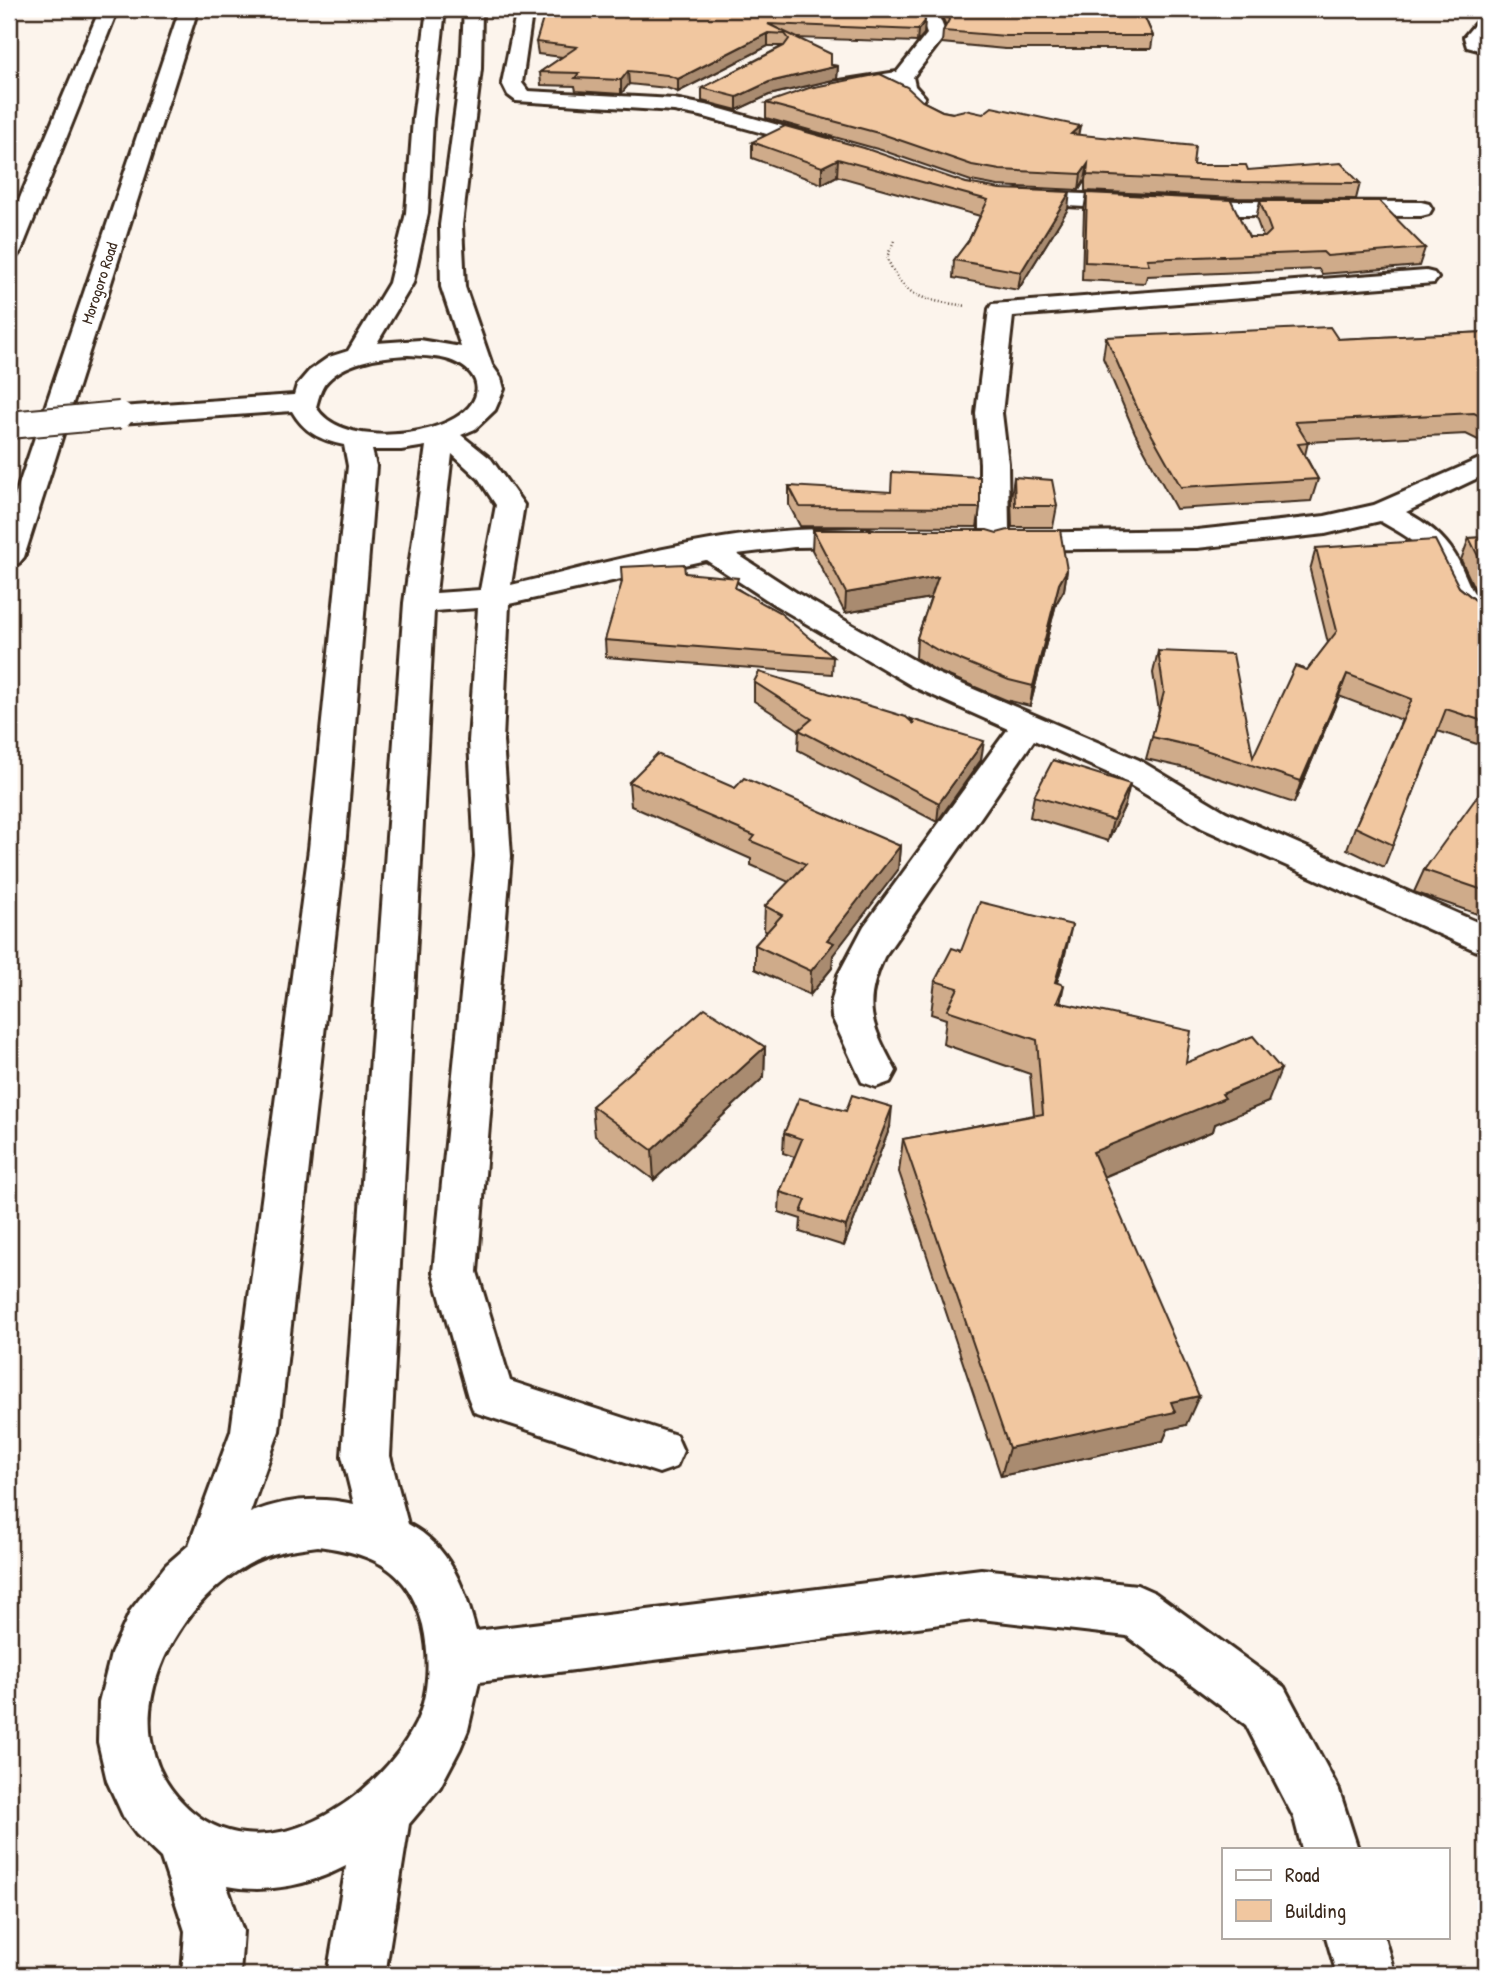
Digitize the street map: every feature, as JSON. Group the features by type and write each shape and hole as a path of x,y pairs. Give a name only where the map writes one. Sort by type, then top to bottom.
{"main road":[{"path":"9,251 109,9"},
{"name":"Morogoro Road","path":"9,557 189,9"},
{"path":"358,356 401,283 416,213 436,9"},
{"path":"474,9 471,69 451,225 453,287 480,367 491,387 490,397 484,408 473,418 441,435 399,443 357,442 338,437 312,422 305,412 306,391 325,371 358,356 397,348 427,349 454,354 480,367"},
{"path":"526,9 523,13 512,83 515,91 523,97 674,105 849,151"},
{"path":"815,91 903,77 937,34 928,9"},
{"path":"1486,23 1473,37 1474,43 1486,46"},
{"path":"903,77 906,88 929,111"},
{"path":"674,105 697,92"},
{"path":"739,120 768,107"},
{"path":"998,196 1242,218 1421,209"},
{"path":"1426,278 1006,307 999,311 989,413 994,463 982,540 1197,539 1325,525 1384,511 1486,464"},
{"path":"9,425 304,401"},
{"path":"441,435 468,450 491,473 510,505 494,598 486,741 493,856 455,1272 491,1397 659,1451"},
{"path":"387,1539 366,1456 419,603 441,435"},
{"path":"208,1562 255,1431 327,849 362,466 357,442"},
{"path":"1384,511 1432,543 1442,557 1453,588 1463,603 1486,619"},
{"path":"419,603 494,598 710,550 794,538 890,538"},
{"path":"710,550 786,599 925,680 1126,768 1214,820 1486,942"},
{"path":"876,1071 854,1032 850,1017 852,983 858,968 877,936 1028,725"},
{"path":"318,1522 354,1526 387,1539 415,1559 437,1587 450,1620 456,1659 452,1700 438,1740 414,1779 383,1813 345,1840 304,1857 261,1863 220,1857 184,1842 155,1816 134,1784 124,1745 124,1704 133,1663 152,1625 176,1591 208,1562 243,1541 281,1527 318,1522"},
{"path":"456,1659 981,1594 1137,1611 1265,1706 1320,1810 1330,1848"},
{"path":"356,1975 383,1813"},
{"path":"184,1842 215,1931 211,1975"},
{"path":"1355,1938 1366,1975"}],"path":[{"path":"894,241 887,257 892,276 911,294 924,300 999,311"}],"building":[{"path":"546,9 921,9 925,21 918,30 768,24 831,54 831,65 838,66 769,82 737,97 702,88 784,46 789,39 785,34 768,33 678,79 667,75 628,71 621,80 575,78 579,73 540,72 577,47 536,42"},
{"path":"945,9 1141,9 1153,36 1006,36 943,31 949,20"},
{"path":"880,74 907,87 922,101 942,111 952,113 965,110 983,114 992,107 1080,126 1071,134 1195,146 1193,165 1246,165 1248,170 1341,163 1360,183 1242,182 1087,175 1088,164 1081,174 1000,170 972,165 882,134 766,103 809,88"},
{"path":"785,126 864,148 966,183 1000,189 1070,192 1021,272 954,260 969,240 988,200 838,159 822,167 752,142"},
{"path":"1087,193 1231,200 1249,237 1265,237 1271,231 1260,201 1379,201 1425,248 1327,256 1323,252 1147,259 1149,265 1085,262"},
{"path":"1330,327 1338,339 1486,332 1486,419 1474,413 1295,422 1308,443 1298,444 1318,479 1181,487 1139,412 1106,337"},
{"path":"892,472 980,477 980,508 800,507 789,486 891,492"},
{"path":"1014,477 1052,480 1057,506 1015,506"},
{"path":"813,530 987,530 997,533 1008,530 1060,530 1067,570 1059,584 1033,686 1009,680 939,651 917,638 938,577 846,593"},
{"path":"1486,537 1486,570 1469,538"},
{"path":"1435,540 1459,587 1479,603 1486,605 1486,722 1446,709 1393,845 1355,827 1412,699 1347,674 1301,781 1196,747 1152,737 1164,692 1158,651 1233,654 1253,757 1295,666 1307,670 1337,631 1316,548"},
{"path":"684,564 685,573 738,578 735,588 779,612 833,657 605,640 622,582 621,567"},
{"path":"759,672 906,717 914,724 911,719 984,741 939,803 799,730 812,719 754,682"},
{"path":"657,754 735,788 744,778 900,846 827,940 834,943 811,971 755,945 782,915 765,906 806,864 751,841 755,836 629,782"},
{"path":"1053,760 1130,784 1113,820 1034,796"},
{"path":"1479,794 1486,798 1486,891 1424,870"},
{"path":"980,902 1072,925 1055,982 1064,985 1057,1002 1191,1031 1186,1063 1253,1036 1281,1069 1222,1094 1225,1098 1093,1152 1199,1396 1171,1402 1175,1412 1009,1448 903,1139 1043,1114 1037,1040 947,1010 958,988 935,981 952,948 961,951"},
{"path":"705,1008 765,1047 652,1150 592,1106"},
{"path":"852,1095 892,1107 846,1226 801,1212 806,1200 780,1192 802,1139 784,1133 799,1098 846,1111"}]}
